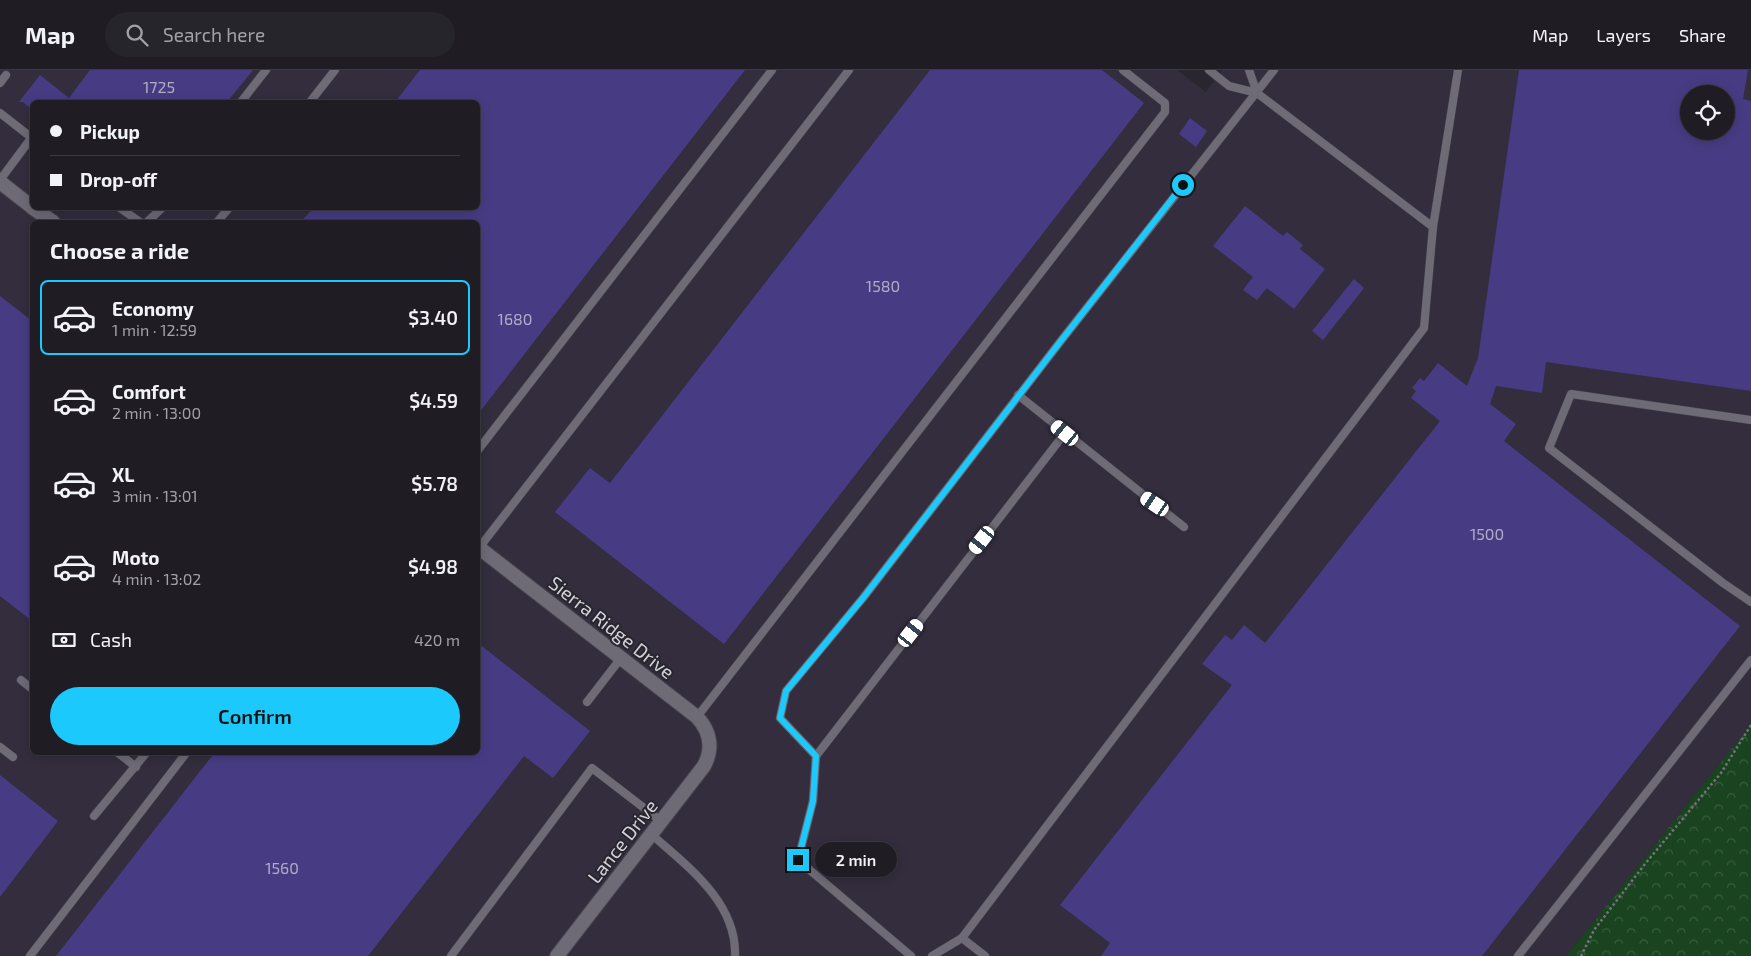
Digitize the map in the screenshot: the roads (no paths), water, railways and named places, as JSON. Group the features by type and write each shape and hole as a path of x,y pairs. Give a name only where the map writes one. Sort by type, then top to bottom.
{"street":[{"path":"0,181 30,205"},
{"path":"37,210 50,220"},
{"name":"Sierra Ridge Drive","path":"480,550 698,717 708,732 711,745"},
{"name":"Lance Drive","path":"557,956 704,766 709,756 711,745"}],"lane":[{"path":"244,100 266,70"},
{"path":"312,100 335,70"},
{"path":"480,447 772,70"},
{"path":"480,545 849,70"},
{"path":"698,717 1165,112 1165,103 1123,70"},
{"path":"1209,70 1229,86 1256,93 1433,227"},
{"path":"1249,70 1256,93"},
{"path":"816,756 780,718 786,691 863,598 1018,395 1274,70"},
{"path":"932,956 962,938 1424,328 1433,227 1458,70"},
{"path":"0,83 6,75"},
{"path":"0,113 30,136"},
{"path":"0,181 30,141"},
{"path":"123,210 137,220"},
{"path":"149,220 160,210"},
{"path":"219,220 227,210"},
{"path":"1751,420 1570,394 1549,448 1720,581 1751,602"},
{"path":"1018,395 1184,527"},
{"path":"911,956 798,860 813,801 816,756 1065,433"},
{"path":"587,702 621,658"},
{"path":"1518,956 1751,660"},
{"path":"21,680 30,687"},
{"path":"0,747 13,757"},
{"path":"121,755 136,767"},
{"path":"94,816 145,755"},
{"path":"30,956 185,755"},
{"path":"451,956 592,768 661,821"},
{"path":"651,834 695,872 716,898 730,922 736,942 735,956"},
{"path":"962,938 985,956"}]}
